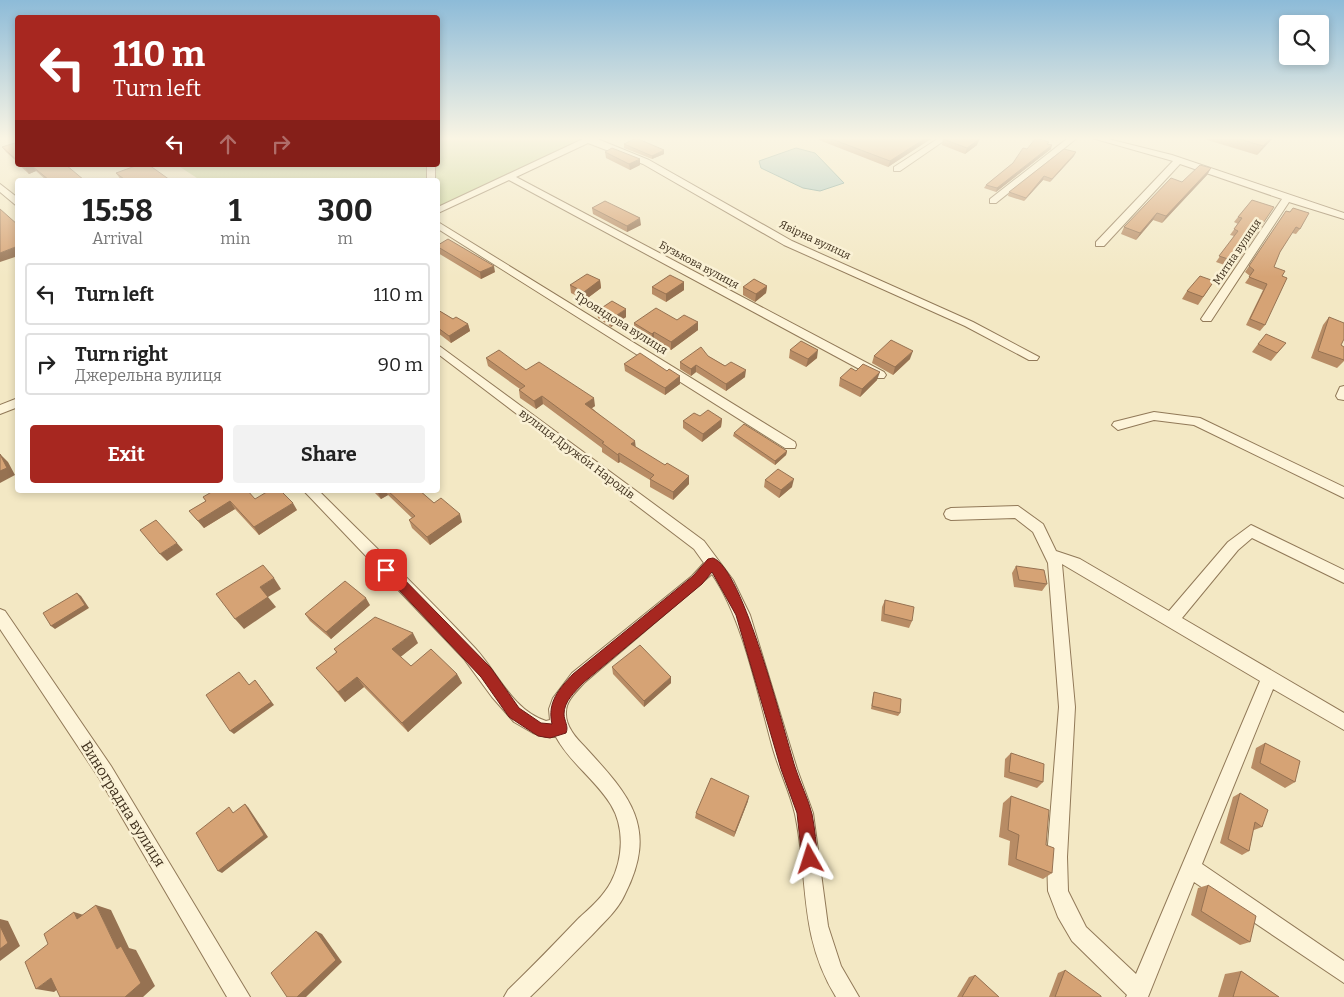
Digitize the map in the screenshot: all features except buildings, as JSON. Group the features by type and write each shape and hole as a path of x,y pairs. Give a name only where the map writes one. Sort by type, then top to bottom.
{"street":[{"path":"440,209 490,185"},
{"name":"Бузькова вулиця","path":"524,185 880,375"},
{"name":"Явірна вулиця","path":"685,185 788,243 969,324 1033,357"},
{"path":"994,201 1015,185"},
{"path":"1100,244 1155,185"},
{"path":"1248,185 1344,216"},
{"path":"0,187 15,201"},
{"name":"Митна вулиця","path":"1207,319 1287,198"},
{"name":"Трояндова вулиця","path":"440,226 790,445"},
{"name":"вулиця Дружби Народів","path":"440,351 699,545 728,585 742,615 754,649 788,769 804,813 818,926 832,971 848,997"},
{"path":"0,410 15,403"},
{"path":"1118,425 1154,416 1196,421 1344,494"},
{"path":"313,493 470,654 486,672 514,712 538,729 550,731 561,728"},
{"path":"951,514 1018,512 1038,528 1055,563 1067,707 1058,857 1058,891 1064,910 1079,934 1138,994 1269,678"},
{"path":"1171,620 1233,546 1251,531 1344,577"},
{"path":"1055,563 1059,556 1066,558 1344,722"},
{"path":"516,997 606,905 621,883 632,842 628,818 617,798 604,780 569,743 561,728 557,713 562,696 578,678 697,580 713,563"},
{"name":"Виноградна вулиця","path":"0,616 105,772 239,997"},
{"path":"1191,868 1344,973"}],"green space":[{"path":"440,185 490,185 440,208"}],"water":[{"path":"796,185 839,185 820,191"}],"route":[{"path":"386,570 470,654 486,672 514,712 538,729 550,731 561,728 557,713 562,696 578,678 643,622 697,580 713,563 728,585 742,615 754,649 788,769 804,813 810,859"}]}
